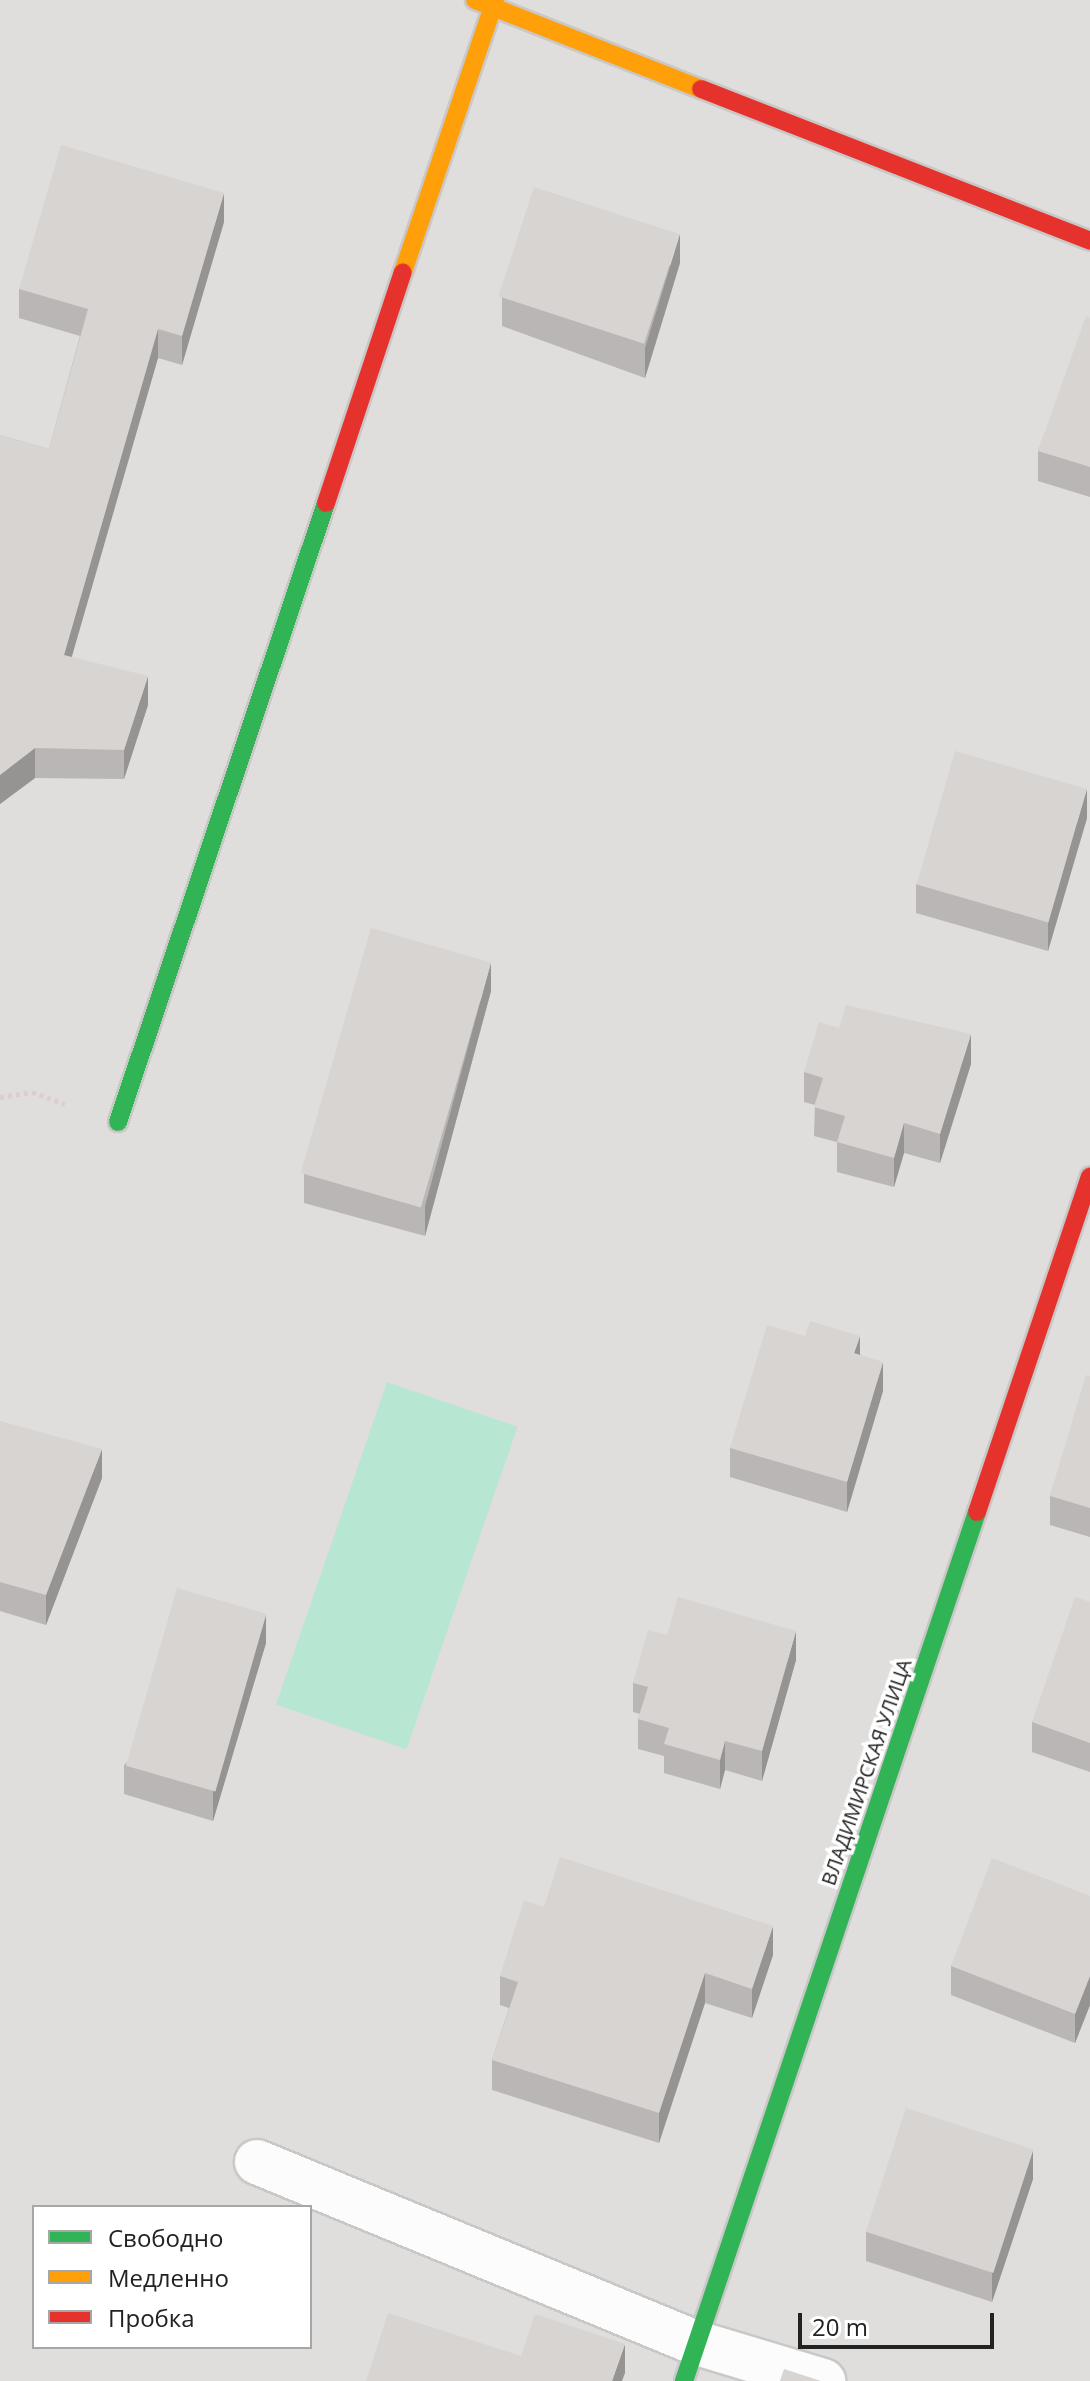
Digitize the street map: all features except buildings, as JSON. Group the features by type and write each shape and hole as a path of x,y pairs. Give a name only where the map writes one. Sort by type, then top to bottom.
{"street":[{"path":"118,1122 487,2 1090,241"},
{"name":"ВЛАДИМИРСКАЯ УЛИЦА","path":"690,2362 1090,1177"},
{"path":"257,2162 690,2362 823,2381"}],"shaded area":[{"path":"0,0 1090,0 1090,2381 0,2381"}],"green space":[{"path":"387,1382 517,1427 406,1749 276,1704"}],"traffic: fast":[{"path":"118,1122 326,503"},
{"path":"684,2381 977,1512"}],"traffic: slow":[{"path":"475,0 701,89"},
{"path":"403,272 495,0"}],"traffic: jam":[{"path":"701,89 1090,241"},
{"path":"326,503 403,272"},
{"path":"977,1512 1090,1177"}]}
